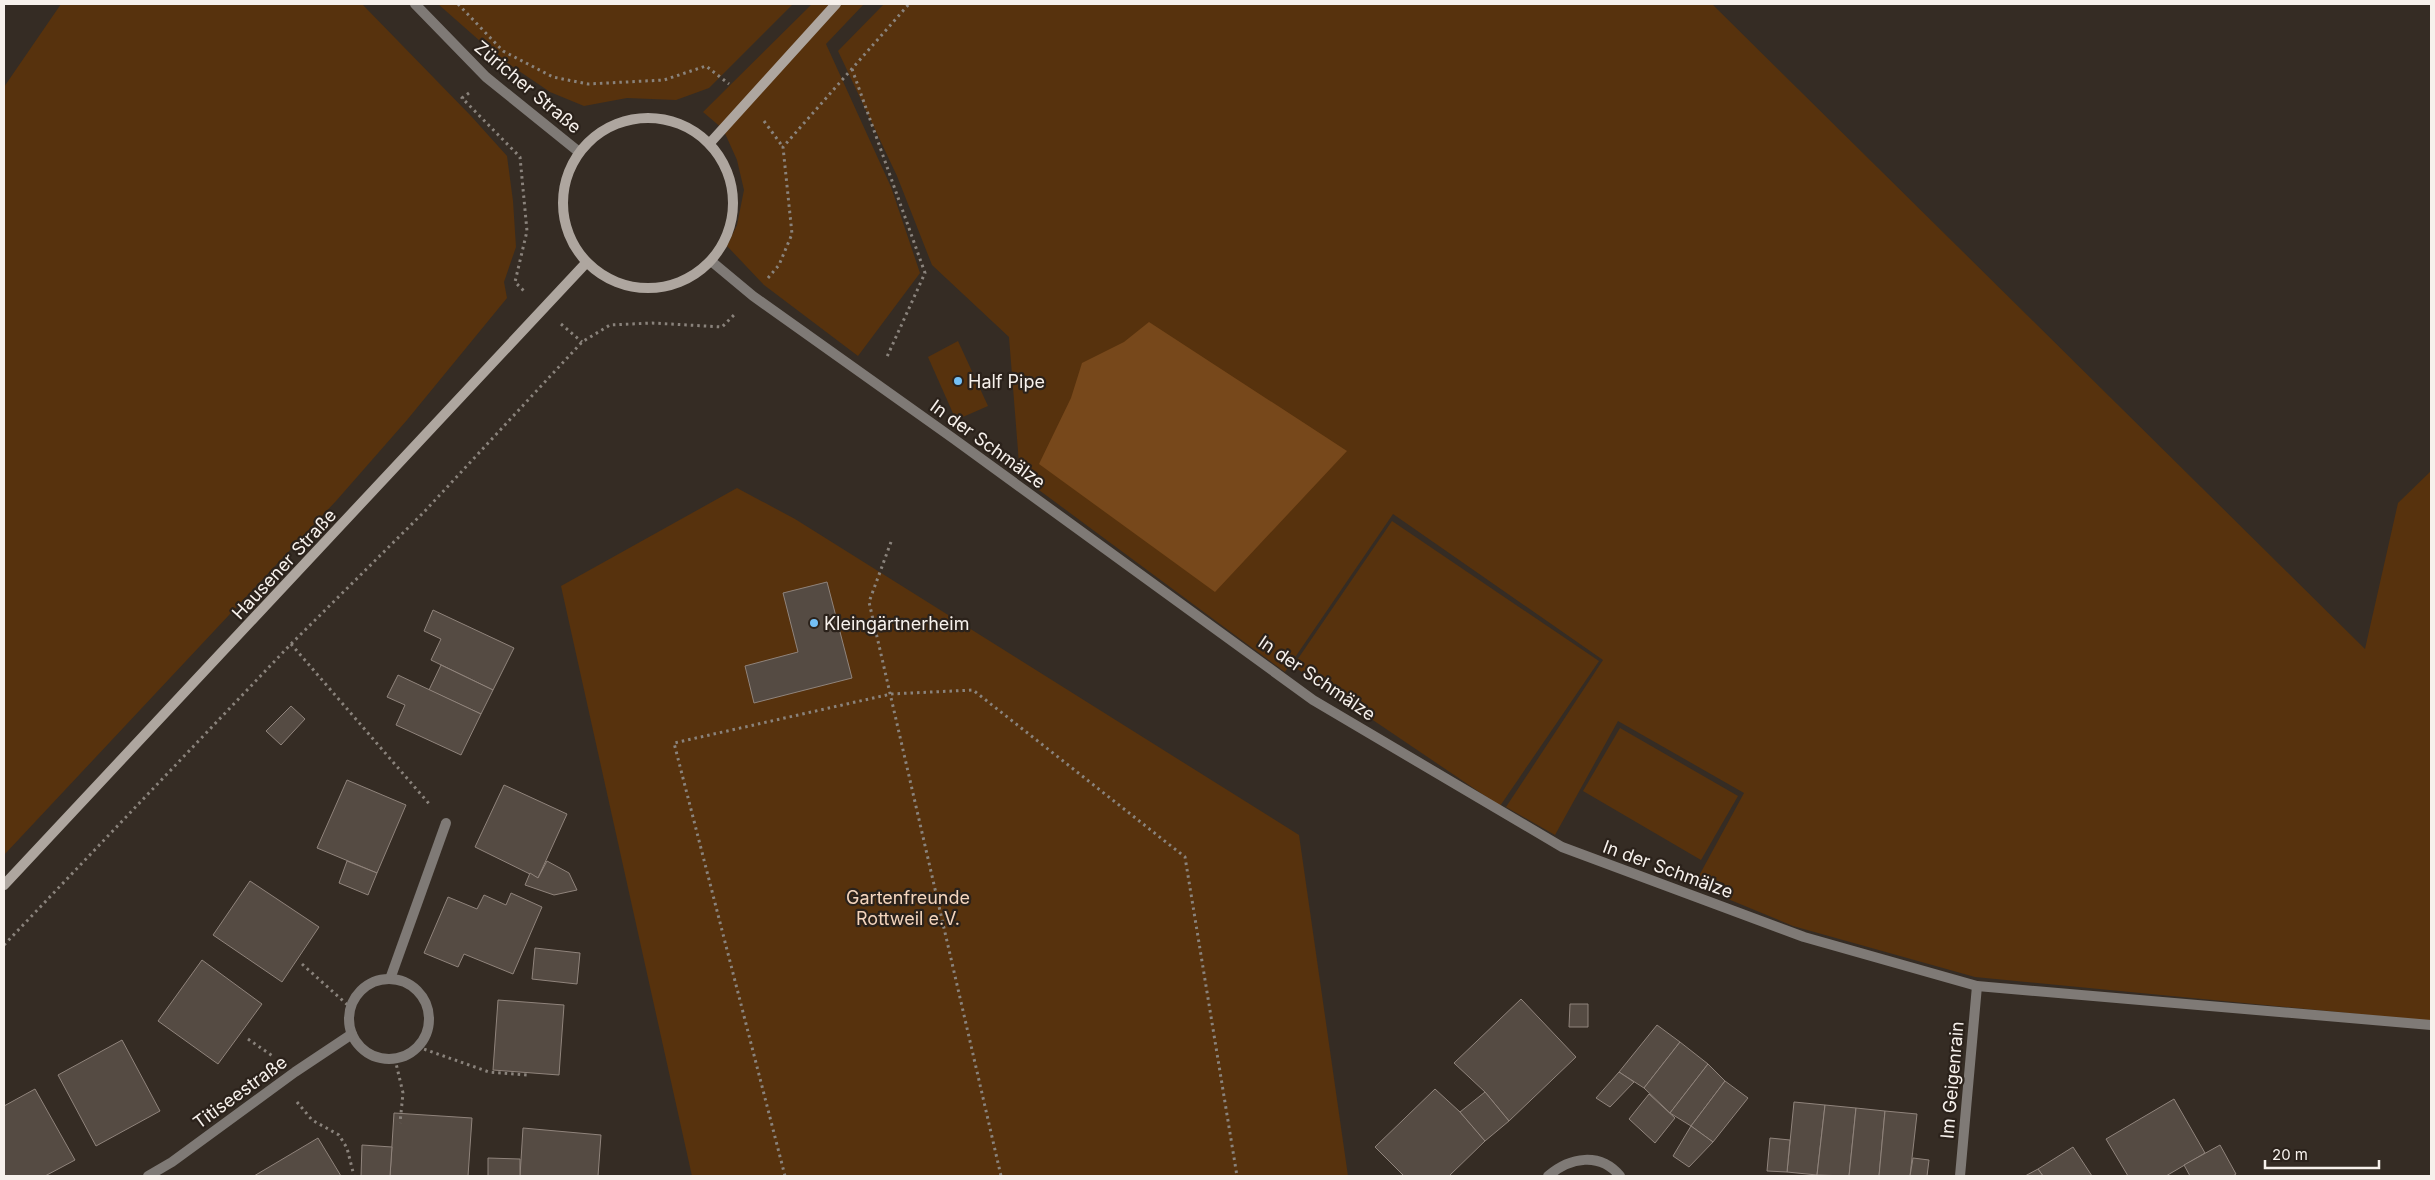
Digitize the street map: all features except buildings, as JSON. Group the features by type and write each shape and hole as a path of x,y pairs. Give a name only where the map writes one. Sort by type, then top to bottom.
{"main road":[{"path":"710,143 836,4"},
{"path":"657,118 686,126 710,143 725,164 733,189 733,215 725,240 711,261 692,276 672,285 649,289 625,286 604,277 586,263 569,238 562,209 566,179 579,152 600,131 628,120 657,118"},
{"name":"Hausener Straße","path":"4,885 586,263"}],"street":[{"name":"Züricher Straße","path":"415,4 486,78 579,152"},
{"name":"In der Schmälze","path":"711,261 752,296 954,439 1313,700 1562,847 1804,936 1978,986 2431,1026"},
{"path":"390,979 446,823"},
{"path":"390,979 403,981 424,998 429,1010 430,1024 426,1036 418,1047 408,1055 394,1059 382,1059 369,1054 359,1046 352,1034 349,1021 351,1008 356,997 366,987 377,981 390,979"},
{"name":"Im Geigenrain","path":"1960,1176 1978,986"},
{"name":"Titiseestraße","path":"148,1176 172,1162 352,1034"},
{"path":"1548,1176 1560,1166 1574,1160 1591,1160 1606,1164 1620,1176"}],"path":[{"path":"4,944 291,644 424,512 582,342 610,325 652,323 722,326 779,265 792,234 783,147 750,100 706,66 664,80 588,84 553,77 503,51 458,4"},
{"path":"783,147 910,4"},
{"path":"852,68 925,273 874,384"},
{"path":"486,78 462,98 520,157 527,231 515,282 543,310 582,342"},
{"path":"891,542 870,602 1001,1176"},
{"path":"291,644 446,823"},
{"path":"785,1176 674,743 891,694 973,690 1186,857 1237,1176"},
{"path":"302,964 351,1008"},
{"path":"418,1047 489,1072 528,1075"},
{"path":"394,1059 403,1093 400,1123"},
{"path":"282,1082 312,1120 339,1135 347,1148 354,1176"}],"green space":[{"path":"61,4 362,4 471,116 507,156 513,201 516,247 504,282 507,298 407,420 336,501 4,855 4,87"},
{"path":"438,4 793,4 709,88 676,100 627,98 584,106 550,92 497,56"},
{"path":"812,4 864,4 826,44 891,187 920,273 858,356 764,285 727,246 737,225 744,190 737,160 723,129 703,112"},
{"path":"884,4 1712,4 2365,649 2398,503 2431,471 2431,1021 1975,977 1793,926 1694,885 1744,793 1618,721 1555,835 1506,807 1603,660 1393,514 1285,672 1020,476 1009,337 932,265 897,176 838,51"},
{"name":"Half Pipe","path":"958,341 988,406 956,420 928,357"},
{"name":"Gartenfreunde Rottweil e.V.","path":"737,488 795,519 1299,835 1348,1176 692,1176 561,586"},
{"path":"1392,521 1599,661 1500,806 1293,666"},
{"path":"1620,728 1738,796 1701,860 1583,791"}],"shaded area":[{"path":"1149,322 1347,451 1215,592 1039,464 1071,398 1082,363 1124,342"}],"place":[{"name":"Half Pipe","path":"958,381"},
{"name":"Kleingärtnerheim","path":"814,623"}]}
